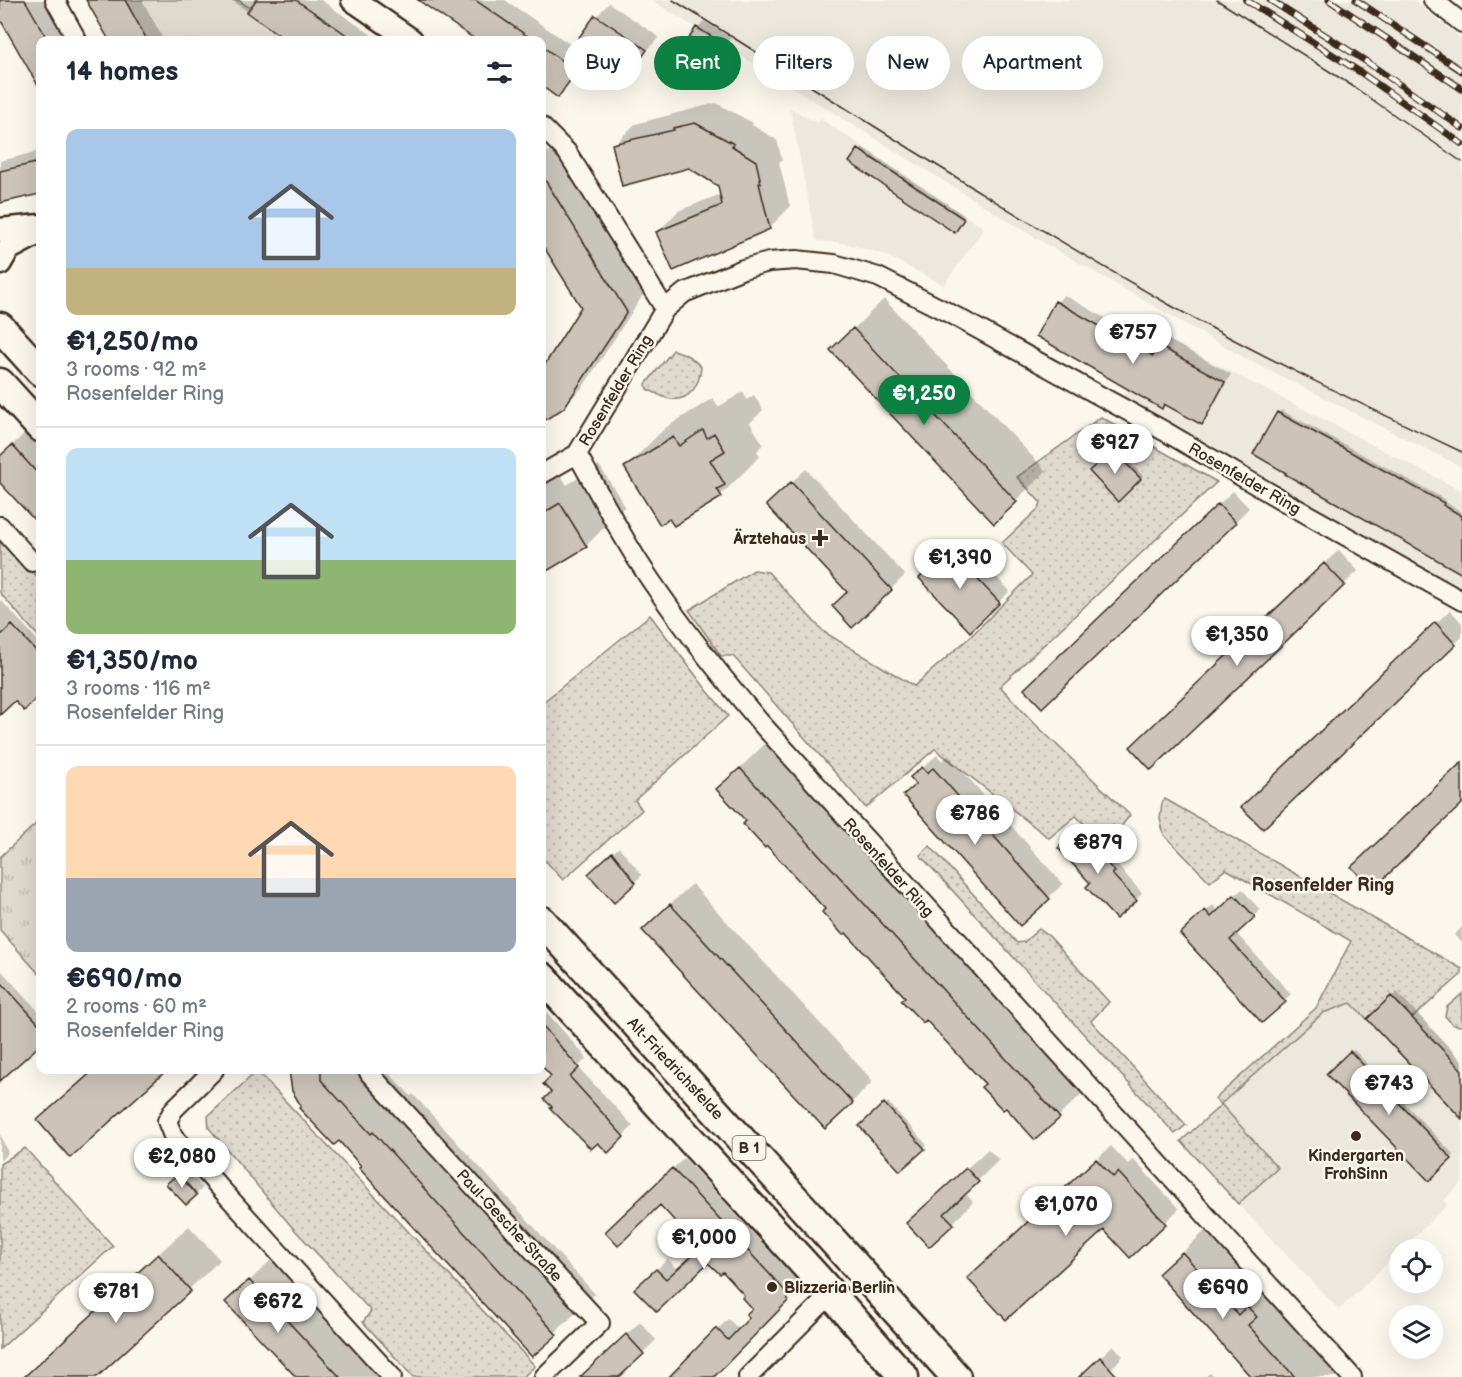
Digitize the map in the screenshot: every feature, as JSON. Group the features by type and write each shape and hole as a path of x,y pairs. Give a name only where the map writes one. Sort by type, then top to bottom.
{"main road":[{"path":"0,327 36,367"},
{"path":"0,383 36,424"},
{"name":"Alt-Friedrichsfelde","path":"546,925 956,1377"},
{"name":"B 1","path":"546,981 904,1377"}],"street":[{"path":"55,0 76,36"},
{"path":"353,0 405,36"},
{"path":"1433,0 1462,23"},
{"path":"546,131 567,152 664,309"},
{"path":"0,230 36,226"},
{"path":"0,263 8,249 36,234"},
{"name":"Rosenfelder Ring","path":"1352,1377 759,721 715,668 638,560 577,454 664,309 684,293 742,269 769,262 796,260 834,264 878,277 949,313 1166,432 1462,601"},
{"path":"546,472 577,454"},
{"path":"0,526 32,562"},
{"path":"210,1074 174,1109 167,1121 173,1136 392,1377"},
{"name":"Paul-Gesche-Straße","path":"371,1074 600,1323 544,1377"},
{"path":"748,1377 831,1294"}],"shaded area":[{"path":"651,0 1413,0 1462,39 1462,467 1250,361 1044,243 797,90 854,90 854,36 753,36 753,63 741,56 741,36 709,36"},
{"path":"790,108 817,123 821,119 984,228 944,285 883,254 844,243 816,241"},
{"path":"1158,334 1462,491 1462,589 1121,400"},
{"name":"Kindergarten FrohSinn","path":"1391,996 1412,1018 1417,1013 1462,1061 1462,1182 1444,1200 1447,1205 1412,1239 1389,1239 1389,1261 1339,1310 1238,1204 1278,1168 1221,1105 1323,1013 1351,1003"}],"green space":[{"path":"125,0 238,0 250,8 247,13 257,20 261,16 282,36 145,36"},
{"path":"673,350 689,356 701,367 699,380 693,390 683,398 677,399 659,395 647,389 646,384"},
{"path":"1101,417 1217,482 1000,686 1032,721 1130,815 1106,846 1076,816 1049,838 935,749 866,808 733,656 721,656 689,610 754,570 768,572 824,632 914,686 969,638 1032,575 1002,543 1038,509 1041,503 1017,477"},
{"path":"0,535 36,576 36,634 0,593"},
{"path":"650,615 728,716 635,800 642,810 563,880 546,861 546,700"},
{"path":"1165,799 1462,969 1462,974 1412,1018 1391,996 1367,1019 1351,1003 1323,1013 1221,1104 1278,1168 1238,1204 1181,1141 1221,1105 1215,1099 1316,1008 1351,941 1226,869 1210,882 1164,835 1160,819 1162,803"},
{"path":"36,824 36,970 0,930 0,857"},
{"path":"930,846 1017,943 1024,942 1039,929 1049,936 1109,1002 1091,1021 1186,1125 1175,1134 920,855"},
{"path":"1462,994 1462,1026 1453,1025 1445,1016 1447,1007"},
{"path":"254,1074 260,1074 535,1366 523,1377 413,1377 363,1322 371,1311 292,1227 209,1128 208,1116"},
{"path":"25,1148 113,1246 0,1349 0,1164"}],"building":[{"path":"0,0 25,0 46,36 36,36 36,82 0,19"},
{"path":"86,0 125,0 145,36 107,36"},
{"path":"256,0 296,0 348,36 280,36 247,12"},
{"path":"418,0 475,0 527,36 470,36"},
{"path":"595,15 626,36 580,36"},
{"path":"696,27 710,36 690,36"},
{"path":"642,47 647,50 642,57"},
{"path":"546,49 562,61 564,58 564,89 558,98 546,89"},
{"path":"695,123 734,144 732,146 756,161 770,229 673,271 656,232 722,205 718,186 689,168 622,186 612,144"},
{"path":"858,149 964,219 955,233 849,162"},
{"path":"36,163 36,195 0,203 0,171"},
{"path":"546,181 627,312 564,408 546,419 546,363 581,307 546,250"},
{"path":"1055,301 1153,356 1159,346 1225,382 1202,425 1164,404 1162,409 1036,336"},
{"path":"853,328 1017,502 994,524 830,350"},
{"path":"1277,412 1444,503 1443,505 1462,516 1462,574 1253,454"},
{"path":"703,430 707,438 714,433 725,451 710,460 725,485 717,489 722,497 674,526 669,519 660,525 624,467 673,437 679,446"},
{"path":"12,445 36,472 36,522 0,483 0,456"},
{"path":"1112,449 1141,479 1118,502 1089,471"},
{"name":"Ärztehaus","path":"791,482 892,590 852,628 832,606 847,592 766,505"},
{"path":"560,503 587,547 546,572 546,512"},
{"path":"1218,504 1236,523 1042,708 1024,689"},
{"path":"949,549 1000,603 970,632 919,578"},
{"path":"1324,563 1345,585 1151,770 1130,747"},
{"path":"1435,622 1456,645 1263,829 1241,807"},
{"path":"12,625 36,651 36,699 24,711 15,701 0,715 0,636"},
{"path":"1462,762 1462,804 1373,889 1351,867"},
{"path":"922,767 927,773 933,768 1050,899 1020,926 903,795 916,784 910,777"},
{"path":"740,768 1060,1118 1035,1140 1006,1108 1003,1110 981,1087 985,1084 926,1020 923,1023 901,1000 905,997 846,933 843,935 822,912 825,909 767,846 765,848 743,824 746,821 716,789"},
{"path":"1078,830 1115,872 1112,874 1137,901 1116,919 1086,887 1090,883 1058,848"},
{"path":"612,852 636,883 614,903 588,874"},
{"path":"1234,895 1255,917 1230,940 1286,1002 1262,1023 1180,934 1205,910 1211,917"},
{"path":"670,904 853,1103 825,1129 642,930"},
{"path":"0,981 36,1021 36,1049 0,1081"},
{"path":"1391,996 1462,1070 1462,1119 1367,1019"},
{"path":"546,1030 579,1068 570,1077 624,1137 608,1153 598,1143 591,1149 550,1108 552,1107 544,1099 551,1092 543,1084 551,1076 546,1070"},
{"path":"1350,1051 1452,1159 1429,1181 1326,1074"},
{"path":"89,1074 163,1074 70,1158 37,1120"},
{"path":"290,1074 321,1074 321,1080 371,1134 373,1132 557,1335 532,1357 359,1168 361,1166 339,1141 334,1145 299,1108 301,1106 292,1091"},
{"path":"884,1103 925,1149 900,1171 859,1126"},
{"path":"1096,1159 1113,1177 1118,1172 1166,1224 1130,1258 1104,1230 1006,1320 967,1278"},
{"path":"672,1168 787,1293 788,1301 714,1377 669,1377 716,1328 728,1340 749,1318 746,1314 752,1309 742,1298 744,1295 723,1272 720,1274 708,1263 657,1312 634,1289 656,1269 666,1279 693,1255 695,1243 660,1205 618,1246 605,1232"},
{"path":"966,1168 979,1182 944,1214 954,1224 929,1247 906,1223"},
{"path":"178,1174 197,1195 186,1205 166,1184"},
{"path":"1182,1252 1238,1315 1247,1306 1257,1317 1248,1325 1295,1377 1251,1377 1158,1274"},
{"path":"158,1254 191,1291 97,1377 24,1377"},
{"path":"249,1280 340,1377 296,1377 225,1302"},
{"path":"626,1334 644,1354 619,1377 580,1377"},
{"path":"1100,1357 1117,1376 1079,1377"}],"tram line":[{"path":"673,0 1105,268 1277,362 1462,452"},
{"path":"1217,0 1354,87 1462,162"}],"railway":[{"path":"1246,0 1360,72 1462,144"},
{"path":"1270,0 1367,62 1462,128"},
{"path":"1329,0 1462,89"},
{"path":"1356,0 1462,71"}],"place":[{"name":"Ärztehaus","path":"820,538"},
{"name":"Kindergarten FrohSinn","path":"1356,1136"},
{"name":"Blizzeria Berlin","path":"772,1287"}],"district":[{"name":"Rosenfelder Ring","path":"1323,885"}]}
